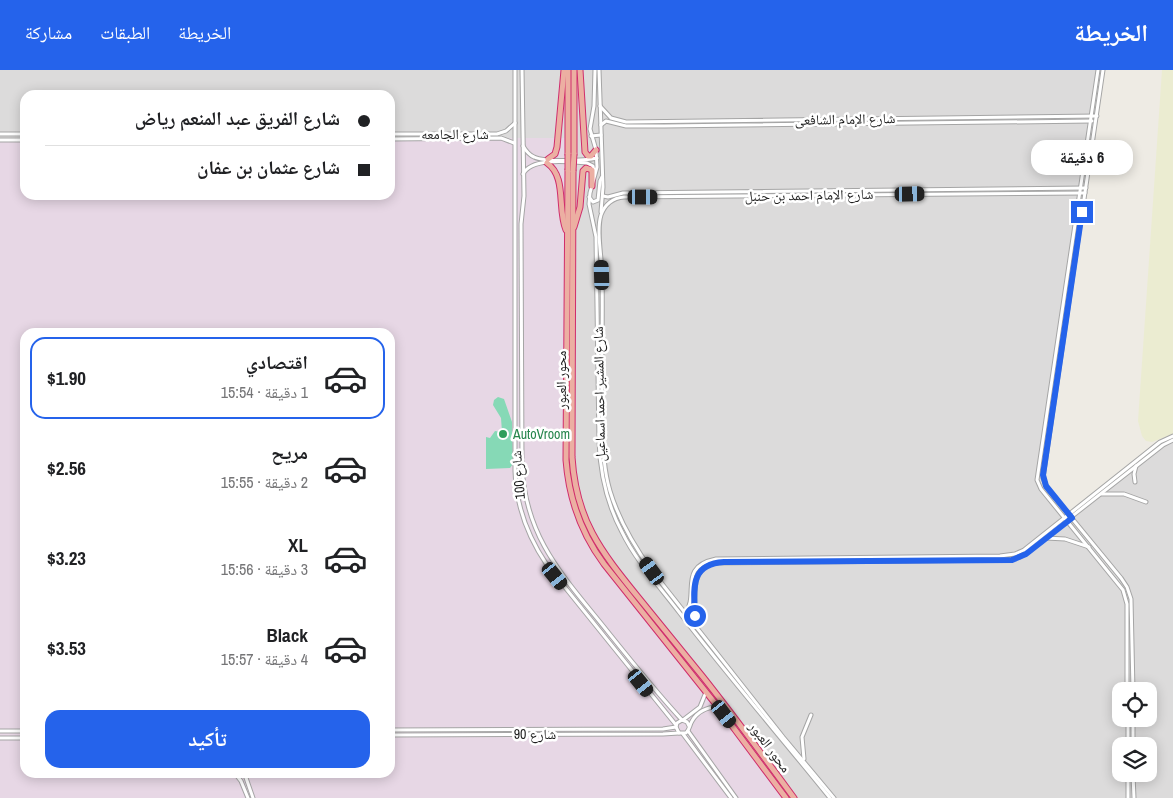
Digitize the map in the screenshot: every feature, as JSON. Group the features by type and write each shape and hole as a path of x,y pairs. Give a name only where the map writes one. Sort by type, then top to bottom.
{"highway":[{"path":"564,70 558,147 547,161 557,173 563,220 570,231 579,215 583,172 586,168 592,170 592,186"},
{"name":"محور العبور","path":"568,70 571,170 566,460 574,506 584,532 598,557 718,706 786,798"},
{"name":"محور العبور","path":"571,154 574,70"},
{"path":"580,70 585,152 588,156 591,156 596,150"},
{"name":"محور العبور","path":"570,231 572,457 574,484 582,511 593,536 608,559 703,678 794,798"}],"street":[{"name":"شارع 100","path":"515,70 515,471 519,502 526,525 537,548 551,570 676,726"},
{"name":"شارع 100","path":"522,70 524,196 521,218 522,465 527,504 533,524 556,566 647,680 682,720"},
{"path":"595,70 601,125 603,196 601,217"},
{"path":"599,70 590,124 597,158 596,171 589,196 593,202 598,200 602,176"},
{"path":"1098,70 1038,478 1039,487 1121,586 1126,598 1127,682"},
{"path":"1103,70 1044,472 1044,483 1121,578 1129,591 1132,607 1132,682"},
{"path":"515,84 519,82 522,84"},
{"path":"594,106 600,106"},
{"name":"شارع الإمام الشافعى","path":"600,106 611,118 626,122 1091,119"},
{"name":"شارع الإمام الشافعى","path":"601,125 604,121 626,126 664,126 1096,118"},
{"name":"شارع الجامعه","path":"395,139 483,136 502,133 510,129 515,122"},
{"path":"0,134 20,134"},
{"name":"شارع الجامعه","path":"395,134 483,136 505,139 515,143"},
{"path":"591,136 601,135"},
{"path":"0,140 20,140"},
{"path":"523,146 528,154 547,161 591,164 594,170 592,186"},
{"path":"523,175 533,157"},
{"path":"531,162 597,158"},
{"name":"شارع الإمام احمد بن حنبل","path":"603,196 1085,190"},
{"path":"515,196 524,196"},
{"name":"شارع المشير احمد اسماعيل","path":"589,196 589,208 596,237 599,450 605,489 616,520 635,554 692,629 830,798"},
{"path":"601,217 606,206 614,197"},
{"name":"شارع المشير احمد اسماعيل","path":"601,217 603,450 610,491 625,530 638,552 694,625 834,798"},
{"path":"515,278 522,278"},
{"path":"515,284 522,284"},
{"path":"515,329 522,329"},
{"path":"515,356 522,356"},
{"path":"694,625 693,574 700,566 710,560 1010,555 1024,550 1160,442 1173,436"},
{"path":"686,614 690,604 693,581 705,567 719,563 1012,560 1026,554 1163,445 1173,440"},
{"path":"1135,482 1136,466"},
{"path":"1102,494 1124,494 1146,502"},
{"path":"1046,538 1065,539 1090,548"},
{"path":"572,597 574,593 578,594"},
{"path":"587,616 592,617 594,613"},
{"path":"706,692 700,706 678,721 676,726 731,798"},
{"path":"688,732 699,713 708,708 718,706"},
{"path":"805,762 802,737 811,715"},
{"path":"682,720 690,726"},
{"name":"شارع 90","path":"395,730 663,729 676,726"},
{"path":"663,729 663,734"},
{"path":"0,731 20,731"},
{"path":"681,733 688,732"},
{"path":"688,732 736,798"},
{"name":"شارع 90","path":"395,735 681,733"},
{"path":"0,738 20,738"},
{"path":"239,778 248,798"},
{"path":"246,778 253,798"},
{"path":"1128,782 1128,798"},
{"path":"1133,782 1134,798"}],"shaded area":[{"path":"0,70 1101,70 1041,482 1068,517 1163,442 1173,438 1173,798 789,798 716,700 602,556 588,533 577,508 569,468 571,138 395,138 395,90 20,90 20,138 0,138"},
{"path":"0,138 20,138 20,200 395,200 395,138 571,138 569,468 577,508 588,533 602,556 716,700 789,798 0,798"}],"green space":[{"path":"1162,70 1173,70 1173,434 1152,442 1146,441 1142,436 1138,421"},
{"name":"AutoVroom","path":"498,397 504,399 512,422 513,464 510,468 486,469 486,437 490,438 495,431 502,432 501,418 493,405 494,400"}],"place":[{"name":"AutoVroom","path":"503,434"}],"route":[{"path":"695,616 694,589 696,581 703,569 709,565 724,562 1012,560 1026,554 1072,518 1046,486 1043,475 1082,212"}]}
